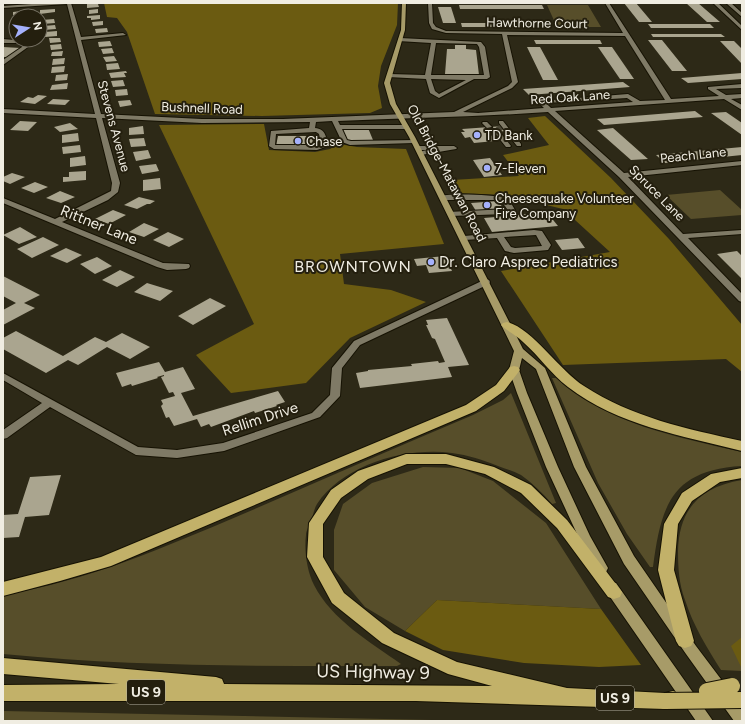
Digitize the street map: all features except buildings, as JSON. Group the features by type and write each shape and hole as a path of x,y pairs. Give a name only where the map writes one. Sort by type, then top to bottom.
{"highway":[{"path":"507,325 526,339 555,369 580,389 608,405 658,425 742,446"},
{"path":"3,588 60,575 106,562 471,408 500,388 514,370"},
{"path":"565,696 454,669 388,638 338,598 315,557 316,523 336,494 363,475 406,459 446,459 489,470 526,490 562,524 614,592"},
{"path":"685,642 666,570 671,524 687,497 716,478 742,473"},
{"path":"3,666 288,692"},
{"name":"US Highway 9","path":"3,693 288,692 565,696 665,701 741,690"}],"main road":[{"name":"Old Bridge-Matawan Road","path":"404,3 403,30 388,83 393,104 452,214 519,351 540,368 580,467 629,560 685,642 742,719"},
{"path":"519,351 514,370 552,467 584,536 614,592 705,721"}],"street":[{"path":"3,7 69,3"},
{"name":"Stevens Avenue","path":"55,222 105,198 114,192 116,183 98,116 80,39 69,3"},
{"name":"Hawthorne Court","path":"430,3 431,22 434,28 446,32 627,35"},
{"path":"607,3 662,92 670,102"},
{"path":"715,3 742,29"},
{"path":"728,3 740,12 742,16"},
{"path":"455,114 510,87 515,82 515,76 504,33"},
{"path":"80,39 123,35"},
{"path":"390,76 487,77 482,47 479,43 400,40"},
{"path":"3,41 23,42 25,47 3,63"},
{"path":"434,41 428,77 432,92 438,96 474,78"},
{"path":"742,86 710,88 742,108"},
{"path":"549,110 541,102 628,96 640,104"},
{"name":"Red Oak Lane","path":"400,116 455,114 478,115 742,96"},
{"name":"Spruce Lane","path":"549,110 622,175 742,299"},
{"name":"Bushnell Road","path":"3,111 202,121 335,120 400,116"},
{"path":"514,112 520,119"},
{"path":"312,120 312,130"},
{"path":"335,120 344,141 350,143 414,141"},
{"path":"338,127 406,127"},
{"path":"495,127 511,146 495,127"},
{"path":"312,130 318,130 322,133 325,146 317,148 272,146 273,132 312,130"},
{"name":"Peach Lane","path":"622,175 742,162"},
{"path":"443,198 494,198 505,200 511,210 506,212 452,214"},
{"name":"Rittner Lane","path":"3,200 160,265 186,266"},
{"path":"464,238 499,235 534,232 539,233 547,245 545,248 508,249 499,235"},
{"path":"682,236 742,232"},
{"name":"Rellim Drive","path":"3,376 49,403 136,450 177,454 224,447 316,416 335,396 337,368 357,343 486,282"},
{"path":"3,435 49,403"}],"shaded area":[{"path":"104,3 398,3 397,25 381,66 378,86 382,108 370,113 262,116 155,114 127,32 117,18 107,17"},
{"path":"547,5 588,5 601,27 557,27"},
{"path":"545,116 611,178 669,239 742,325 742,372 726,359 563,365 501,271 610,252 563,209 505,195 457,193 452,180 519,176 503,155 549,145 528,118"},
{"path":"264,124 269,150 315,152 330,149 339,144 357,147 406,149 444,244 340,254 344,284 391,290 426,302 350,338 306,383 231,393 196,355 254,324 159,125"},
{"path":"720,190 742,210 742,215 691,219 666,195"},
{"path":"552,378 556,378 576,394 597,407 620,418 644,427 693,441 742,452 742,466 718,469 700,475 685,483 674,495 666,509 660,526 653,567 650,567 627,534 598,483"},
{"path":"511,393 556,503 552,504 533,485 516,472 470,456 434,452 396,456 377,461 359,469 343,478 329,490 315,508 306,532 305,541 308,567 314,585 322,598 341,620 401,664 397,666 299,666 151,664 3,654 3,595 34,589 95,572 184,539 473,415 503,400"},
{"path":"423,467 460,468 493,481 546,523 601,609 437,600 405,631 365,607 334,570 334,530 343,504 372,483"},
{"path":"742,480 742,671 721,670 696,627 683,594 679,570 679,536 688,512 695,502 704,494 727,483"},
{"path":"437,600 601,609 641,665 599,667 524,663 443,650 405,631"},
{"path":"742,637 742,669 731,646"},
{"path":"3,711 479,721 3,721"}],"tunnel":[{"path":"498,126 502,131"},
{"path":"489,127 493,132"}],"place":[{"name":"TD Bank","path":"477,135"},
{"name":"Chase","path":"298,141"},
{"name":"7-Eleven","path":"487,168"},
{"name":"Cheesequake Volunteer Fire Company","path":"487,205"},
{"name":"Dr. Claro Asprec Pediatrics","path":"431,262"}],"district":[{"name":"BROWNTOWN","path":"353,266"}]}
